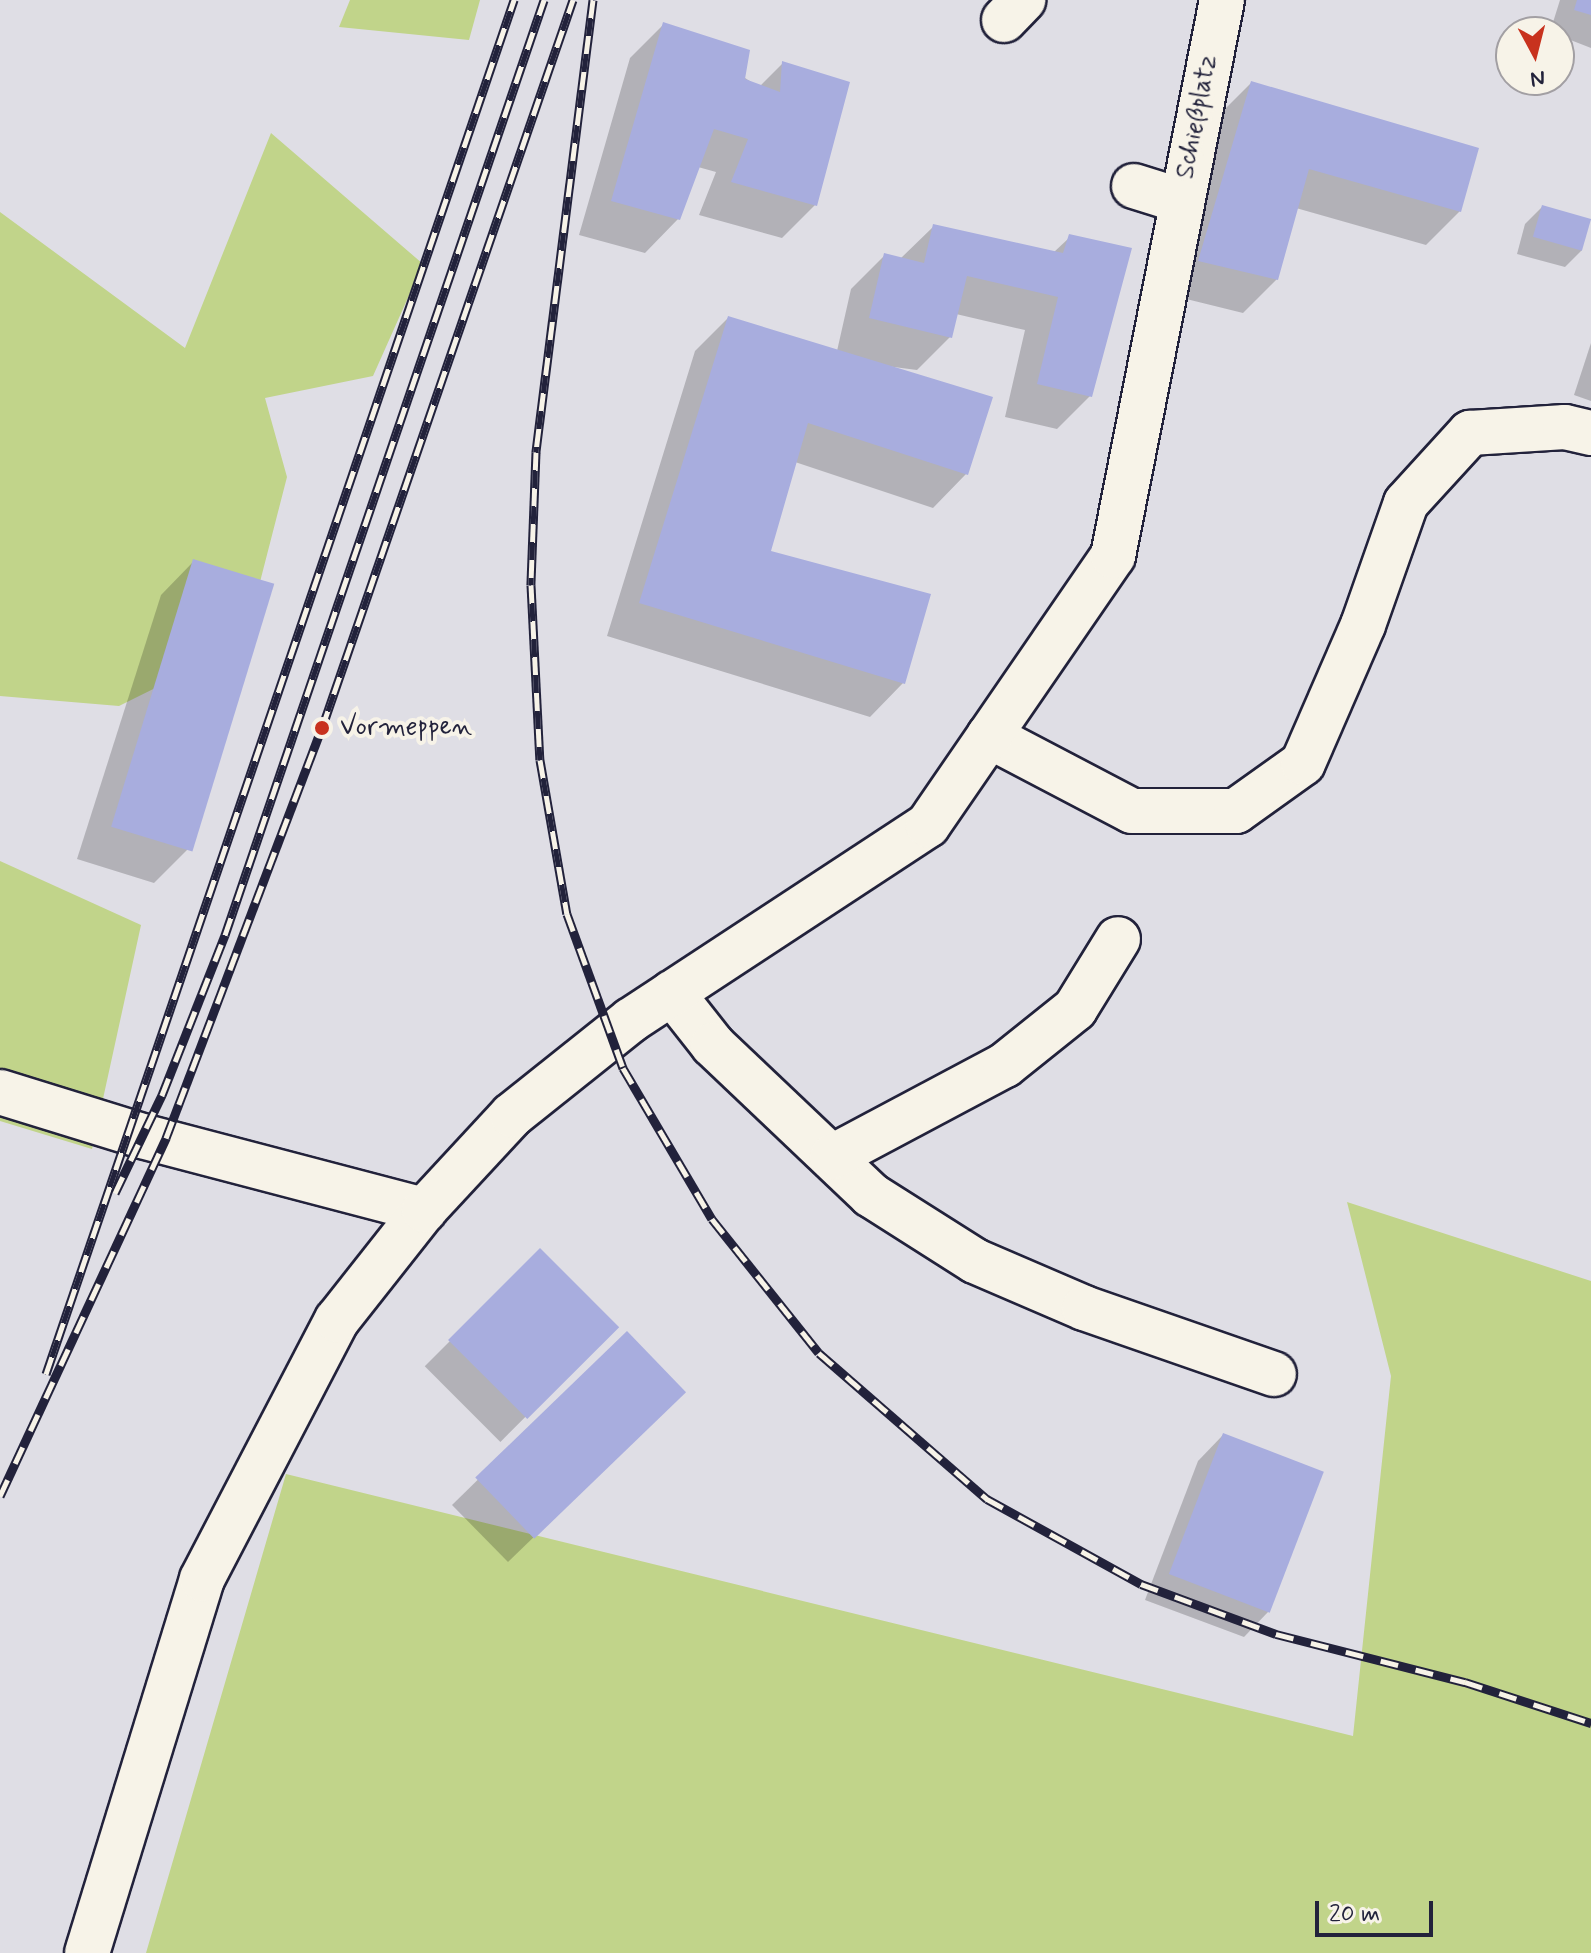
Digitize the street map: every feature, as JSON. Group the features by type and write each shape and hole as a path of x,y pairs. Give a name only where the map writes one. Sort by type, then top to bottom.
{"street":[{"name":"Schießplatz","path":"87,1953 202,1579 337,1320 424,1210 512,1115 672,993 928,825 1113,556 1222,0"},
{"path":"1134,186 1178,218"},
{"path":"989,736 1132,811 1236,811 1303,763 1363,625 1406,503 1470,433 1565,427 1591,433"},
{"path":"832,1157 1005,1065 1075,1009 1118,939"},
{"path":"672,993 713,1045 871,1195 975,1261 1084,1308 1274,1374"},
{"path":"0,1092 142,1136 424,1210"}],"green space":[{"path":"350,0 480,0 469,40 339,27"},
{"path":"271,133 423,264 373,376 265,398 287,477 244,644 119,706 0,696 0,212 185,348"},
{"path":"0,861 141,925 92,1149 0,1121"},
{"path":"1347,1202 1591,1281 1591,1953 146,1953 286,1474 1353,1736 1391,1376"}],"building":[{"path":"1577,0 1591,0 1591,15 1574,10"},
{"path":"663,22 750,50 745,79 780,92 782,61 850,82 817,206 731,182 748,139 714,129 680,220 611,201"},
{"path":"1251,81 1479,148 1461,212 1309,169 1278,280 1198,261"},
{"path":"1542,205 1591,219 1582,251 1533,237"},
{"path":"933,224 1063,253 1069,234 1132,248 1092,397 1037,384 1058,297 967,276 952,338 869,318 884,253 924,263"},
{"path":"728,316 993,397 968,475 808,423 771,551 931,594 905,684 639,603"},
{"path":"193,559 274,584 192,852 111,827"},
{"path":"540,1248 619,1327 527,1419 448,1340"},
{"path":"627,1331 686,1392 534,1539 475,1478"},
{"path":"1223,1433 1324,1472 1270,1613 1169,1574"}],"railway":[{"path":"46,1374 514,0"},
{"path":"115,1193 162,1095 225,935 544,0"},
{"path":"0,1496 166,1138 322,728 573,0"},
{"path":"593,0 536,452 531,585 540,760 567,914 623,1068 712,1219 819,1353 987,1499 1141,1584 1276,1634 1465,1682 1591,1723"}],"place":[{"name":"Vormeppen","path":"322,728"}]}
